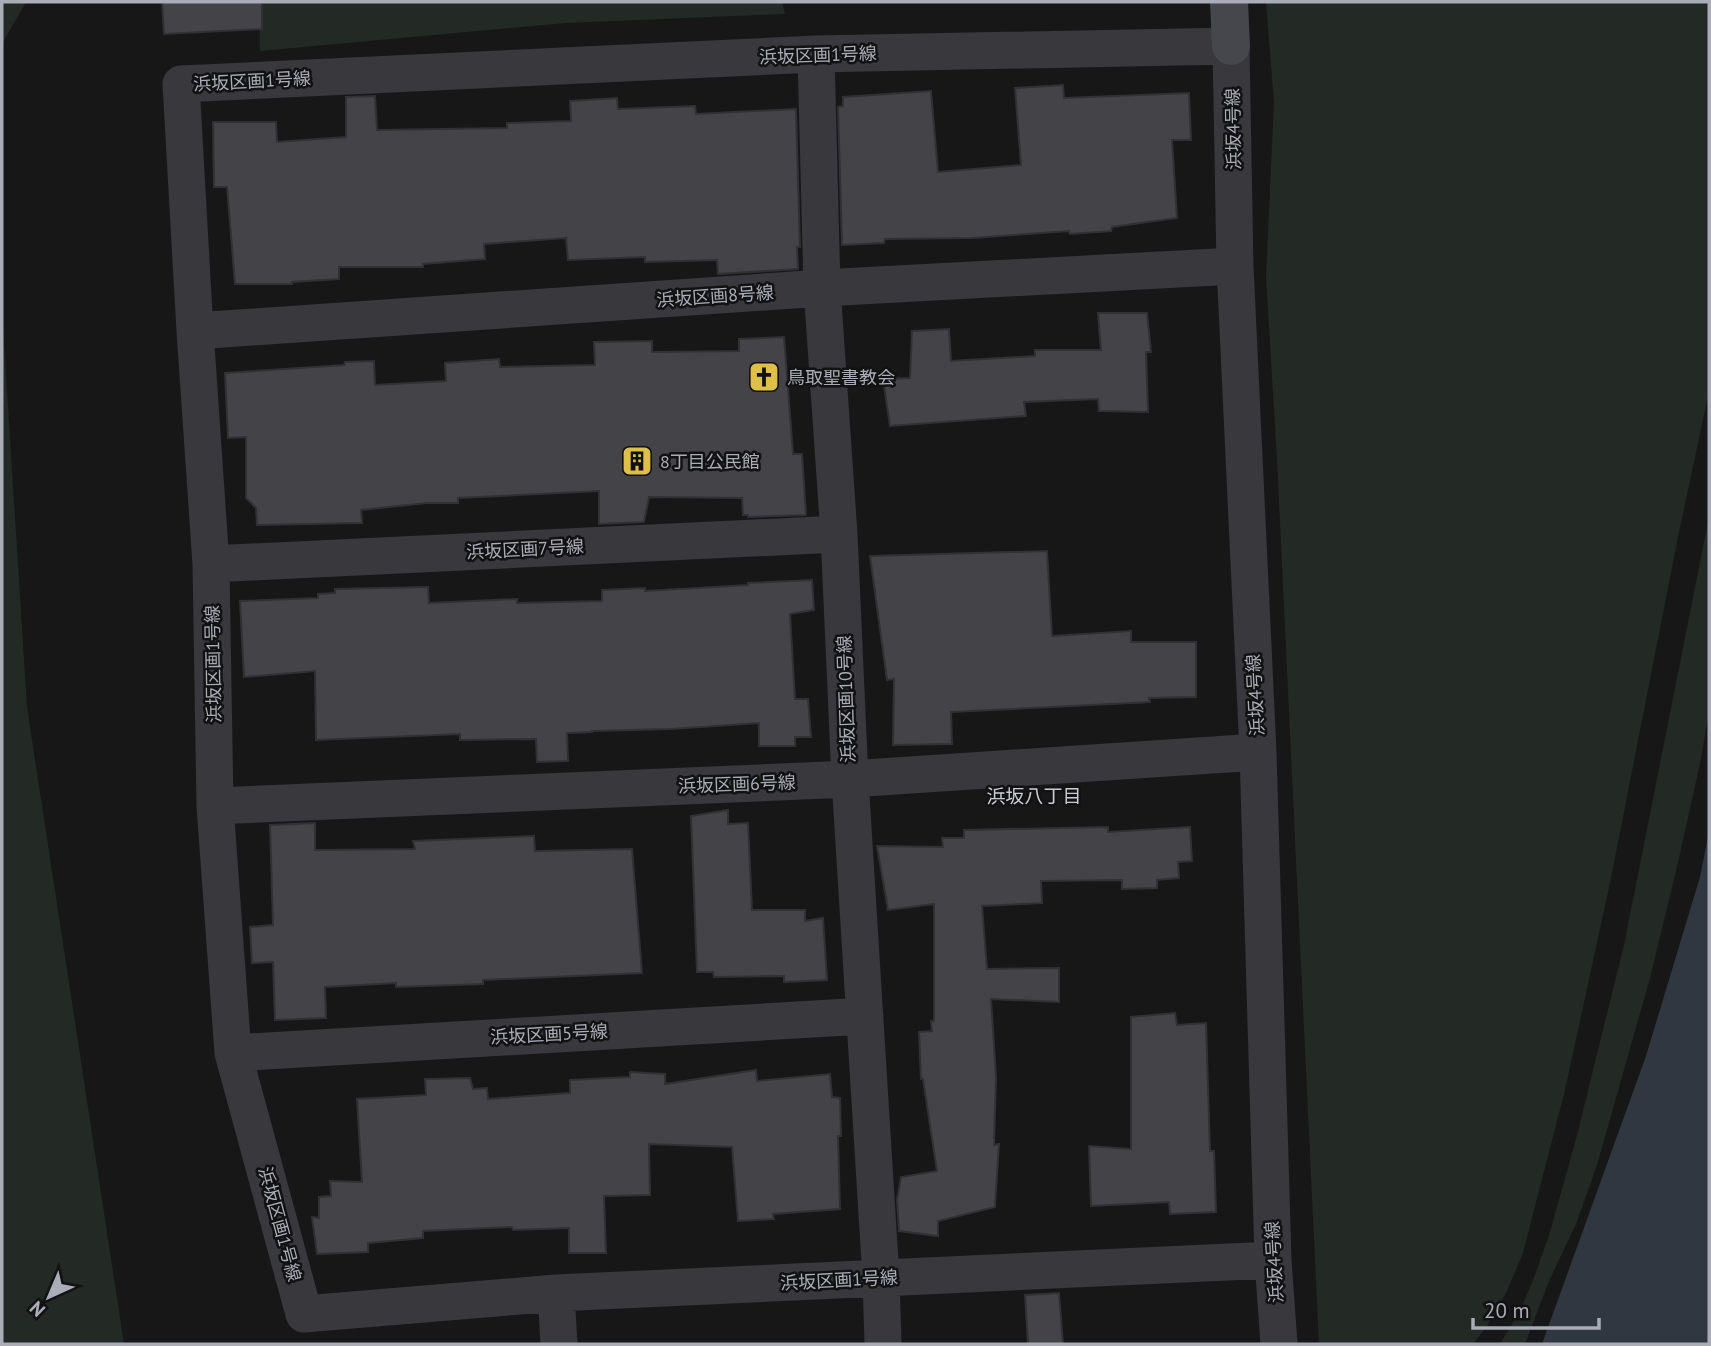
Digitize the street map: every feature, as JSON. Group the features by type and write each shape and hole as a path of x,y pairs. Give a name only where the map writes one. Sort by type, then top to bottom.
{"main road":[{"path":"1229,2 1231,46"}],"street":[{"name":"浜坂区画1号線","path":"1231,46 816,54 181,84 211,564 215,806 233,1053 305,1329 556,1293 1273,1260"},
{"name":"浜坂4号線","path":"1231,46 1235,266 1258,752 1273,1260 1279,1344"},
{"name":"浜坂区画10号線","path":"816,54 822,288 839,534 850,779 883,1344"},
{"name":"浜坂区画8号線","path":"195,331 822,288 1235,266"},
{"name":"浜坂区画7号線","path":"211,564 839,534"},
{"name":"浜坂区画6号線","path":"215,806 850,779 1258,752"},
{"name":"浜坂区画5号線","path":"233,1053 864,1016"},
{"path":"556,1293 559,1344"}],"shaded area":[{"path":"2,2 26,2 2,44"},
{"path":"259,2 782,2 785,14 566,23 260,51"},
{"path":"1266,2 1709,2 1709,392 1611,878 1565,1090 1523,1253 1506,1293 1473,1344 1319,1344 1266,277 1274,102"},
{"path":"2,312 27,707 124,1344 2,1344"},
{"path":"1709,517 1709,711 1701,759 1650,978 1597,1165 1576,1224 1549,1281 1525,1344 1500,1344 1520,1311 1534,1278 1576,1139 1624,945"},
{"path":"1709,832 1709,1344 1542,1344 1646,1056 1700,877"}],"building":[{"path":"162,2 262,2 262,29 164,34"},
{"path":"1063,85 1064,98 1189,93 1191,140 1172,140 1177,218 1112,227 1111,231 885,239 884,243 842,245 838,107 843,106 843,97 931,91 938,172 1021,165 1015,88"},
{"path":"375,96 377,130 507,128 507,123 571,121 570,101 617,98 618,109 695,106 696,114 796,109 800,247 797,247 798,269 718,274 717,260 645,262 645,257 568,260 566,238 484,244 485,259 423,264 423,267 339,267 339,279 292,284 235,284 227,187 214,187 213,122 276,122 277,142 346,137 346,97"},
{"path":"1098,313 1147,313 1151,352 1146,352 1148,412 1099,411 1098,399 1024,402 1026,416 890,426 883,379 910,378 912,331 949,329 951,361 1035,356 1035,350 1101,350"},
{"path":"784,337 793,454 802,454 806,515 748,517 743,515 742,498 649,497 644,522 599,524 599,491 458,498 458,503 427,503 361,510 362,523 257,525 256,508 246,498 246,437 228,438 225,373 374,361 375,385 446,381 445,363 499,359 500,367 595,365 594,342 652,341 652,352 739,351 739,339"},
{"path":"1047,551 1052,636 1131,631 1131,642 1196,642 1196,697 1149,698 1150,702 951,712 952,744 893,745 894,679 887,680 870,556"},
{"path":"812,580 814,610 790,614 795,699 808,699 811,737 795,737 795,746 759,746 759,723 567,733 568,761 537,762 536,739 460,740 460,734 316,740 315,671 244,677 240,601 318,598 318,594 335,593 335,589 428,587 429,603 517,599 517,603 602,601 602,590 645,588 645,591"},
{"path":"728,810 728,824 748,823 752,910 805,910 805,921 823,918 827,980 784,982 784,976 714,977 713,972 697,972 691,816"},
{"path":"315,823 315,850 415,849 413,841 534,836 535,851 632,849 642,973 483,980 483,984 396,987 396,983 325,987 326,1018 275,1020 273,962 252,963 250,927 273,925 270,825"},
{"path":"1108,827 1108,832 1190,827 1192,861 1178,862 1179,878 1157,880 1157,888 1122,889 1122,880 1041,881 1042,903 982,906 987,969 1059,968 1059,1002 991,999 996,1077 994,1145 999,1144 995,1207 938,1221 938,1236 899,1231 897,1200 901,1177 937,1171 921,1079 919,1032 932,1031 931,1021 934,1021 934,904 888,910 877,846 943,847 942,838 964,838 964,830"},
{"path":"1175,1013 1177,1025 1206,1023 1210,1151 1214,1151 1216,1212 1170,1214 1169,1202 1091,1206 1089,1146 1131,1149 1131,1017"},
{"path":"756,1070 757,1081 830,1074 832,1097 840,1098 840,1209 773,1214 774,1219 738,1221 732,1147 649,1144 650,1195 604,1196 606,1253 569,1253 569,1228 513,1230 512,1227 423,1231 423,1238 368,1243 368,1252 317,1254 312,1217 319,1218 319,1197 331,1196 330,1181 362,1182 357,1099 426,1095 425,1079 470,1078 473,1089 487,1088 488,1099 570,1093 570,1080 630,1077 630,1072 665,1074 665,1084"},
{"path":"1059,1293 1063,1344 1028,1344 1025,1295"}],"place":[{"name":"鳥取聖書教会","path":"764,377"},
{"name":"8丁目公民館","path":"637,461"}],"district":[{"name":"浜坂八丁目","path":"1034,796"}]}
